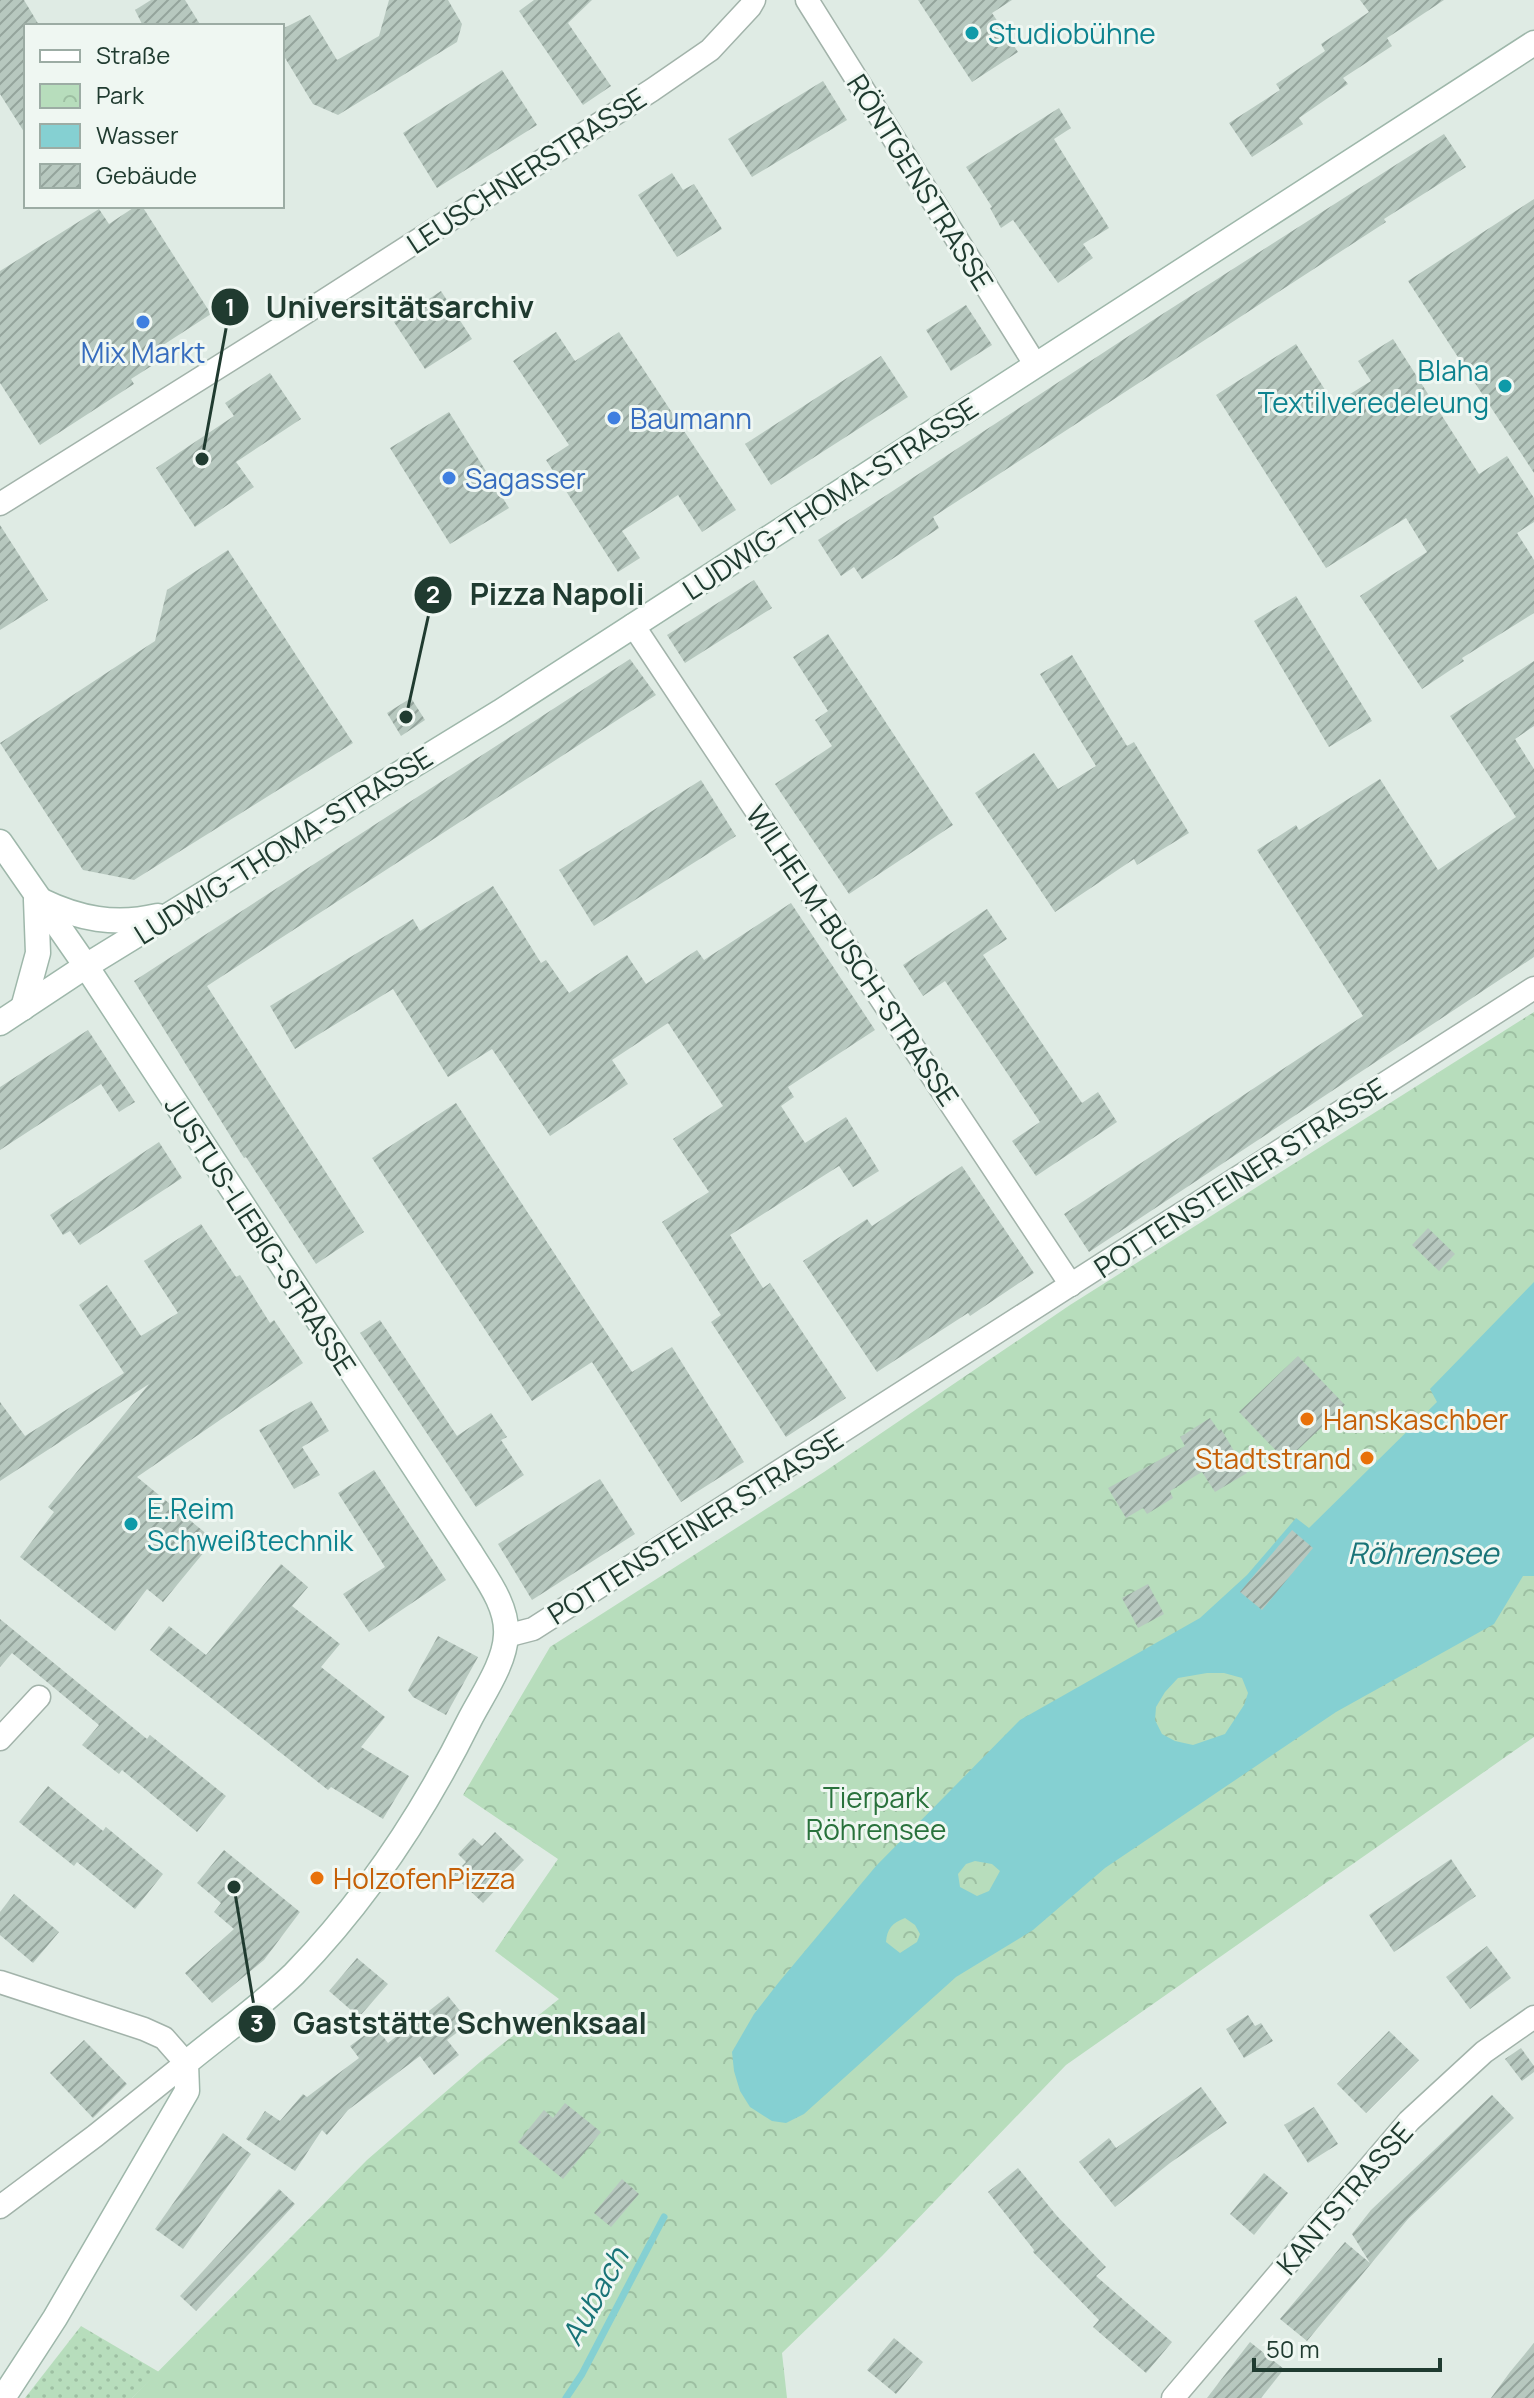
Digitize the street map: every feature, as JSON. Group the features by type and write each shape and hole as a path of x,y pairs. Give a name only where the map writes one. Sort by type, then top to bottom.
{"street":[{"name":"LEUSCHNERSTRASSE","path":"0,504 664,82 710,50 754,0"},
{"name":"RÖNTGENSTRASSE","path":"807,0 1035,364"},
{"name":"LUDWIG-THOMA-STRASSE","path":"0,1023 86,966 500,712 1534,43"},
{"name":"WILHELM-BUSCH-STRASSE","path":"633,625 1071,1285"},
{"name":"JUSTUS-LIEBIG-STRASSE","path":"0,842 86,966 470,1552 497,1597 506,1636"},
{"path":"23,1008 38,953 36,898 67,913 103,922 141,920 176,911"},
{"name":"POTTENSTEINER STRASSE","path":"506,1636 533,1629 1534,988"},
{"path":"0,2207 85,2144 292,1975 364,1895 444,1772 498,1663 506,1636"},
{"path":"0,1739 39,1697"},
{"path":"0,1982 164,2038 186,2063 187,2091 55,2318 3,2398"},
{"name":"KANTSTRASSE","path":"1173,2398 1409,2121 1484,2052 1534,2017"}],"green space":[{"name":"Tierpark Röhrensee","path":"1534,1012 1534,1737 1066,2065 882,2256 782,2353 787,2398 132,2398 367,2160 480,2062 559,1999 495,1951 558,1859 463,1795 550,1647 824,1472 1070,1305"},
{"path":"81,2326 159,2372 132,2398 25,2398"}],"water":[{"name":"Röhrensee","path":"1534,1282 1534,1576 1523,1576 1494,1624 1336,1712 1105,1868 1033,1930 956,1977 804,2114 786,2123 772,2121 750,2107 740,2091 732,2052 754,2014 876,1866 1020,1720 1200,1618 1247,1575 1296,1518 1309,1528 1437,1402 1430,1389","holes":["1224,1673 1242,1678 1248,1693 1225,1734 1193,1745 1162,1734 1155,1720 1156,1707 1165,1692 1178,1678","975,1861 992,1864 1000,1871 989,1891 977,1896 960,1887 958,1874 966,1864","905,1918 915,1925 920,1934 917,1942 900,1953 886,1942 891,1927"]}],"building":[{"path":"0,0 24,0 38,24 24,24 24,132 0,94"},
{"path":"151,0 185,0 200,24 142,24 135,10"},
{"path":"389,0 448,0 462,24 457,42 338,115 313,104 284,56 284,28 310,15 337,60 379,36"},
{"path":"534,0 592,0 568,23 611,86 583,105 519,11"},
{"name":"Studiobühne","path":"918,0 1012,0 992,13 1018,52 972,82"},
{"path":"1360,0 1444,0 1387,38 1392,46 1343,78 1348,84 1299,118 1303,124 1252,157 1229,123 1280,90 1276,84 1325,51 1321,44 1369,12"},
{"path":"502,70 537,125 437,188 403,133"},
{"path":"823,81 847,120 752,177 728,139"},
{"path":"1059,108 1071,128 1054,139 1109,228 1083,244 1093,258 1058,283 1013,220 1001,228 992,207 966,167"},
{"path":"1444,134 1466,167 933,517 939,528 862,579 854,567 841,576 818,540"},
{"path":"672,173 683,190 694,184 722,229 677,257 638,195"},
{"name":"Blaha Textilveredeleung","path":"1534,199 1534,473 1408,281"},
{"path":"133,208 143,208 211,314 157,349 164,358 131,379 134,384 40,445 0,383 0,271 99,209 109,224"},
{"path":"441,291 472,339 425,369 394,322"},
{"path":"966,305 992,345 951,371 926,330"},
{"name":"Baumann","path":"556,332 575,361 619,332 736,510 702,532 678,495 622,531 640,558 618,572 546,460 569,445 513,361"},
{"path":"1393,339 1479,474 1507,456 1534,498 1534,522 1517,533 1534,560 1534,613 1462,658 1464,661 1422,689 1360,596 1427,552 1406,518 1326,568 1216,395 1296,344 1334,404 1371,381 1358,361"},
{"path":"881,356 908,397 771,485 745,444"},
{"path":"270,373 301,419 236,462 254,487 195,527 156,468 234,416 225,403"},
{"name":"Sagasser","path":"449,412 509,508 450,544 390,448"},
{"path":"0,525 48,600 0,630"},
{"path":"228,550 353,743 134,880 83,870 0,743 155,641 167,590"},
{"path":"754,580 772,608 685,663 667,635"},
{"path":"1296,596 1372,721 1329,747 1254,621"},
{"path":"828,634 953,825 849,894 775,784 832,746 815,720 828,711 793,657"},
{"path":"1072,655 1127,746 1134,742 1189,833 1137,865 1134,859 1055,912 975,793 1034,753 1058,789 1096,766 1040,674"},
{"path":"630,659 656,695 207,986 364,1232 316,1264 244,1158 134,981"},
{"path":"1534,661 1534,726 1515,739 1534,769 1534,957 1089,1252 1064,1214 1363,1016 1257,850 1296,825 1299,830 1380,779 1438,870 1516,817 1450,716"},
{"path":"411,698 425,720 401,736 387,713"},
{"path":"701,780 736,836 594,926 559,870"},
{"path":"493,886 541,963 546,960 569,993 627,955 646,984 697,950 704,960 791,903 875,1030 788,1087 794,1097 781,1106 805,1143 846,1117 879,1171 853,1187 839,1166 730,1235 763,1288 770,1283 846,1398 786,1437 711,1322 721,1315 662,1222 709,1192 673,1139 723,1106 668,1023 612,1060 628,1084 550,1136 492,1049 448,1077 393,989 295,1049 270,1006 413,919 420,931"},
{"path":"987,909 1007,939 983,955 1082,1103 1098,1092 1117,1122 1036,1176 1012,1141 1040,1122 945,981 923,996 903,965"},
{"path":"88,1030 135,1102 119,1112 101,1084 0,1150 0,1087"},
{"path":"456,1103 632,1372 672,1347 744,1462 681,1502 592,1362 532,1401 372,1158"},
{"path":"159,1142 182,1178 80,1245 70,1231 63,1235 50,1215"},
{"path":"962,1166 1034,1273 877,1372 803,1261 867,1219 872,1226"},
{"path":"201,1224 236,1277 240,1275 270,1323 274,1320 303,1363 137,1477 214,1540 163,1602 147,1589 115,1631 20,1557 54,1512 48,1507 149,1384 0,1481 0,1402 25,1436 124,1373 79,1305 107,1285 141,1336 178,1313 144,1261"},
{"path":"1428,1228 1455,1254 1439,1271 1412,1245"},
{"path":"380,1320 457,1436 491,1413 507,1437 501,1440 524,1475 476,1507 360,1333"},
{"path":"1298,1356 1345,1405 1286,1461 1239,1412"},
{"path":"311,1401 329,1431 302,1447 320,1475 294,1489 259,1430"},
{"path":"1210,1418 1219,1431 1221,1429 1247,1473 1215,1492 1202,1472 1170,1491 1173,1498 1147,1514 1143,1508 1126,1518 1108,1488 1185,1446 1180,1437"},
{"path":"374,1470 446,1580 369,1632 343,1594 385,1567 338,1493"},
{"path":"600,1479 635,1534 532,1600 498,1544"},
{"path":"1292,1530 1313,1548 1262,1610 1240,1592"},
{"path":"281,1564 308,1587 292,1606 340,1644 321,1667 385,1717 361,1747 409,1776 383,1819 331,1787 328,1790 150,1650 169,1626 206,1655"},
{"path":"1148,1584 1164,1614 1138,1628 1122,1598"},
{"path":"0,1619 147,1739 150,1735 226,1796 197,1832 122,1770 119,1774 82,1745 99,1725 12,1653 0,1667"},
{"path":"438,1636 478,1657 446,1715 413,1697 408,1690"},
{"path":"48,1786 103,1831 106,1827 163,1874 135,1909 77,1862 74,1866 19,1822"},
{"path":"495,1832 524,1860 483,1903 453,1875 466,1862 458,1854 473,1838 482,1846"},
{"path":"224,1850 300,1912 264,1960 212,2003 185,1973 234,1929 214,1912 221,1903 197,1883"},
{"path":"1451,1859 1476,1896 1394,1952 1369,1915"},
{"path":"14,1894 59,1932 33,1963 0,1935 0,1912"},
{"path":"1487,1946 1511,1978 1470,2009 1446,1977"},
{"path":"357,1958 388,1984 359,2017 329,1991"},
{"path":"448,1996 470,2023 447,2040 459,2055 434,2075 420,2056 348,2110 327,2135 322,2130 295,2171 246,2139 265,2111 280,2121 303,2094 307,2097 359,2058 350,2046 376,2027 388,2043"},
{"path":"1248,2015 1255,2026 1261,2023 1273,2041 1244,2058 1226,2029"},
{"path":"1389,2031 1419,2060 1366,2113 1337,2084"},
{"path":"84,2040 127,2084 93,2118 50,2073"},
{"path":"1521,2048 1534,2066 1534,2072 1522,2081 1505,2059"},
{"path":"1201,2087 1227,2123 1115,2207 1079,2162 1109,2138 1116,2148"},
{"path":"1492,2095 1514,2118 1408,2219 1307,2341 1280,2319 1345,2242 1370,2263 1352,2234 1371,2210"},
{"path":"565,2103 601,2132 563,2179 518,2142 544,2110 553,2118"},
{"path":"1314,2107 1338,2144 1308,2163 1284,2125"},
{"path":"223,2133 251,2154 183,2249 155,2229"},
{"path":"1018,2168 1057,2216 1106,2267 1096,2276 1172,2342 1146,2373 1093,2327 1099,2320 1033,2252 988,2192"},
{"path":"1264,2173 1288,2193 1254,2235 1230,2214"},
{"path":"622,2179 639,2194 611,2227 594,2213"},
{"path":"279,2189 295,2204 196,2311 180,2296"},
{"path":"894,2338 923,2362 896,2394 867,2370"},
{"path":"1250,2342 1284,2369 1261,2398 1207,2398"},
{"path":"1534,2343 1534,2398 1491,2398 1510,2372"}],"waterway":[{"name":"Aubach","path":"566,2398 582,2374 664,2217"}],"place":[{"name":"Studiobühne","path":"972,33"},
{"name":"Mix Markt","path":"143,322"},
{"name":"Blaha Textilveredeleung","path":"1505,386"},
{"name":"Baumann","path":"614,418"},
{"name":"Universitätsarchiv","path":"202,459"},
{"name":"Sagasser","path":"449,478"},
{"name":"Pizza Napoli","path":"406,717"},
{"name":"Hanskaschber","path":"1307,1419"},
{"name":"Stadtstrand","path":"1367,1458"},
{"name":"E.Reim Schweißtechnik","path":"131,1524"},
{"name":"HolzofenPizza","path":"317,1878"},
{"name":"Gaststätte Schwenksaal","path":"234,1887"}]}
